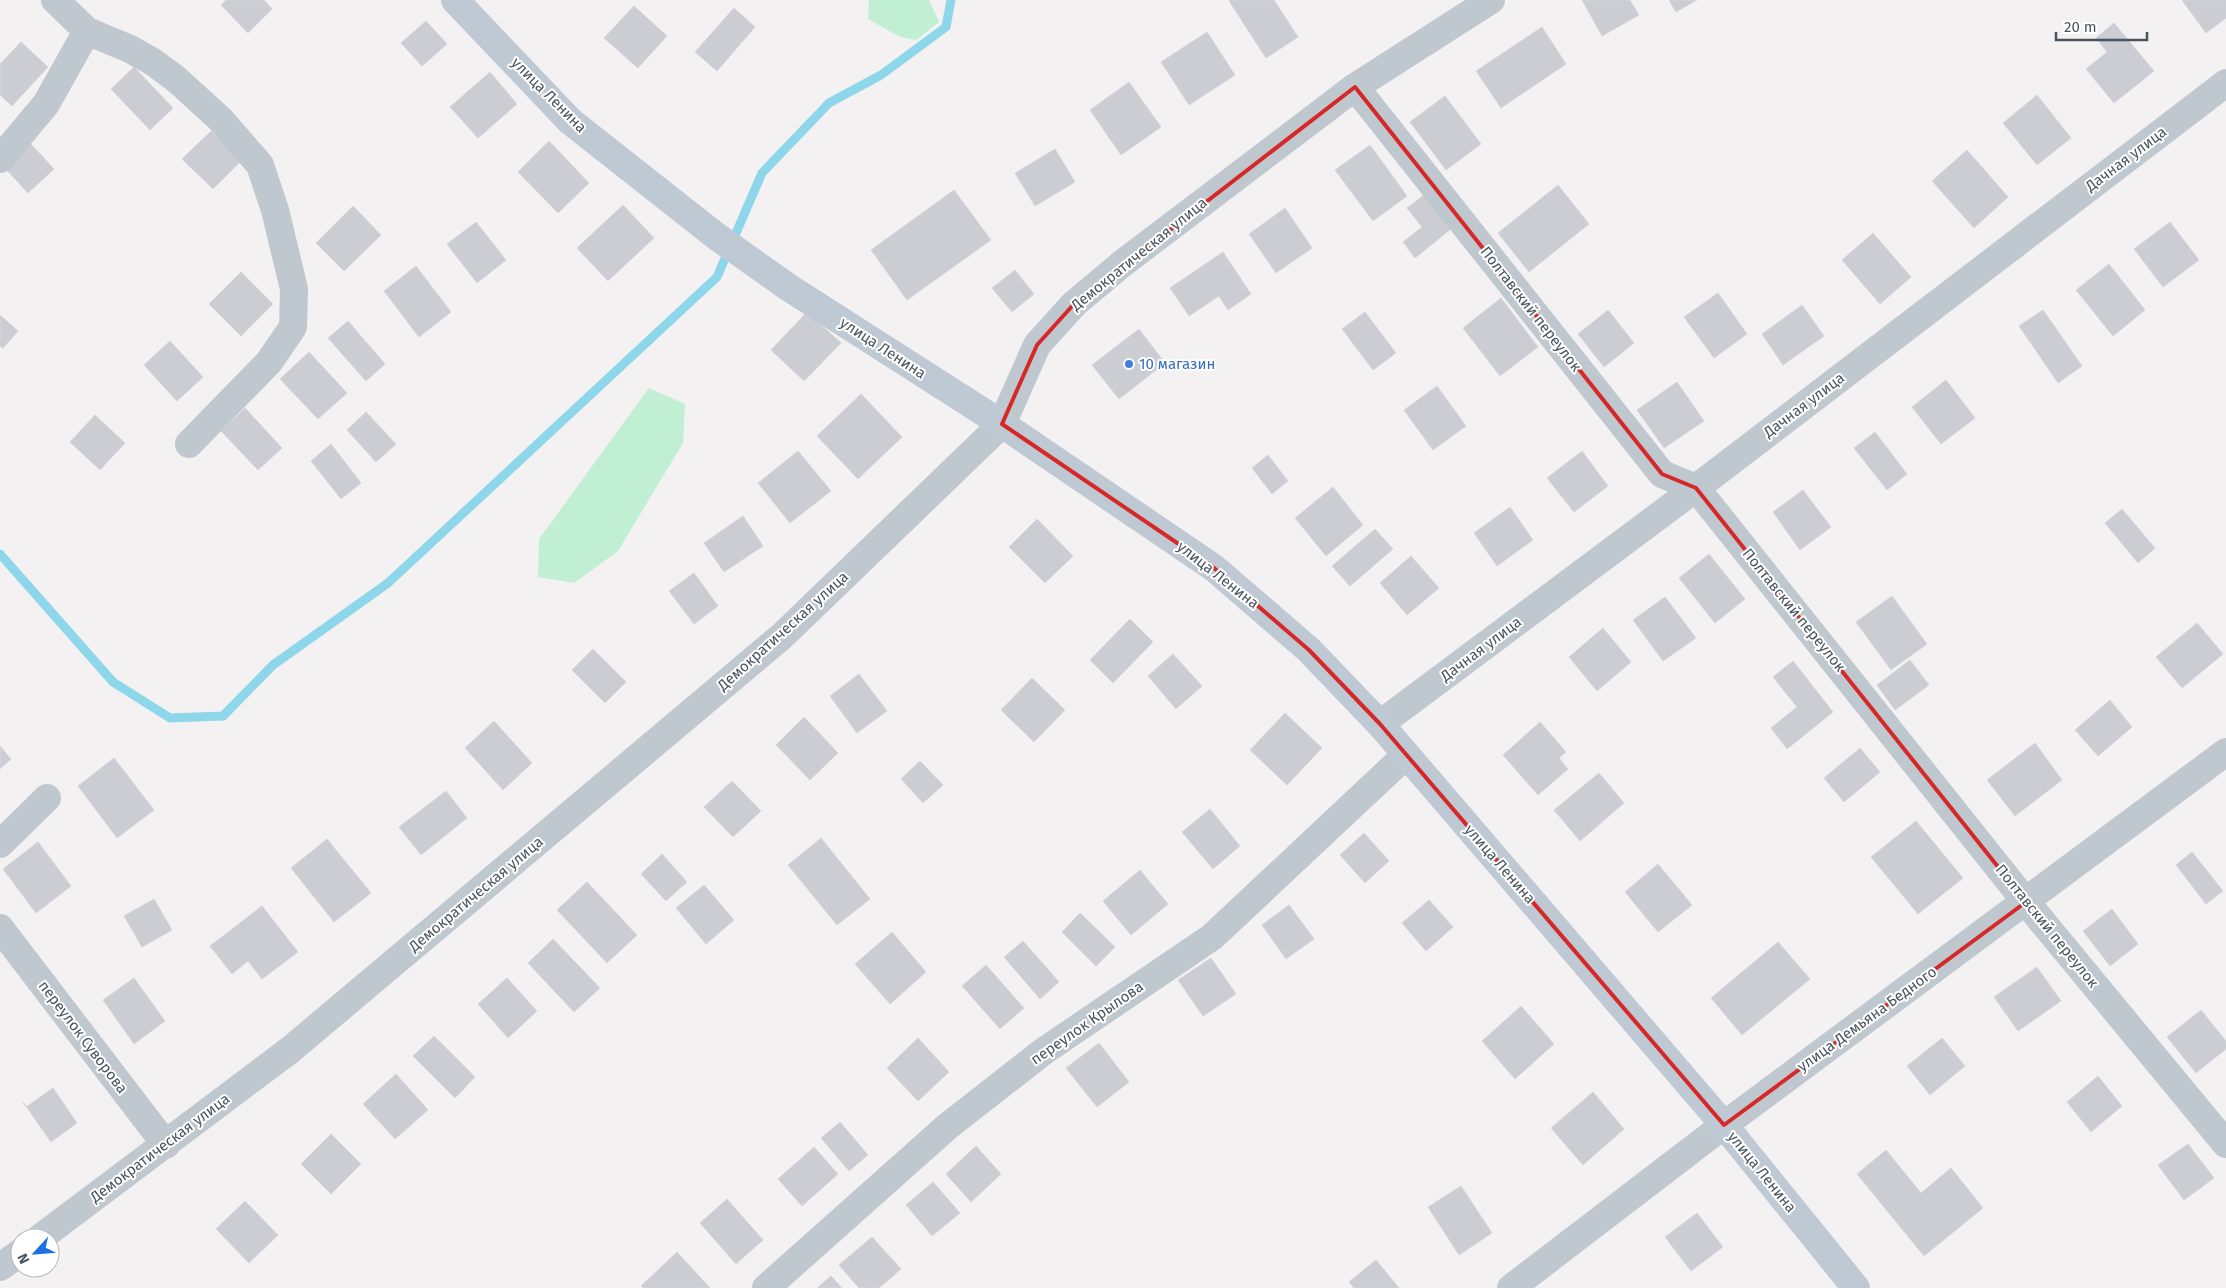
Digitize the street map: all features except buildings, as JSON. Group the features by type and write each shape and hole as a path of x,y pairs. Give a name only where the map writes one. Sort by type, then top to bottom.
{"street":[{"path":"56,0 87,31 130,49 153,62 176,79 220,120 260,165 275,210 294,289 294,327 269,362 189,444"},
{"name":"улица Ленина","path":"455,0 570,121 743,257 1002,424 1214,568 1309,650 1380,724 1724,1125 1856,1288"},
{"name":"Демократическая улица","path":"54,1228 290,1050 782,636 1002,424 1037,345 1074,304 1123,263 1356,88 1491,0"},
{"path":"0,159 46,104 87,31"},
{"name":"Дачная улица","path":"1380,724 1696,488 2226,83"},
{"name":"Полтавский переулок","path":"1356,88 1662,474 1696,488 2026,902 2226,1144"},
{"name":"улица Демьяна Бедного","path":"1511,1288 1724,1125 2226,752"},
{"name":"переулок Крылова","path":"766,1288 948,1126 1044,1051 1212,937 1406,755"},
{"path":"0,844 47,798"},
{"name":"переулок Суворова","path":"0,928 166,1145"}],"highlighted area":[{"path":"1355,87 1662,474 1696,488 2026,902 1724,1125 1380,724 1309,650 1214,568 1002,424 1037,345 1074,304"}],"green space":[{"path":"869,0 929,0 939,22 916,40 900,37 868,19"},
{"path":"649,388 685,404 683,443 618,551 574,583 538,577 539,539"}],"waterway":[{"path":"0,554 113,682 170,718 223,716 273,665 388,583 717,277 762,173 829,103 881,75 946,27 951,0"}],"place":[{"name":"10 магазин","path":"1129,364"}]}
